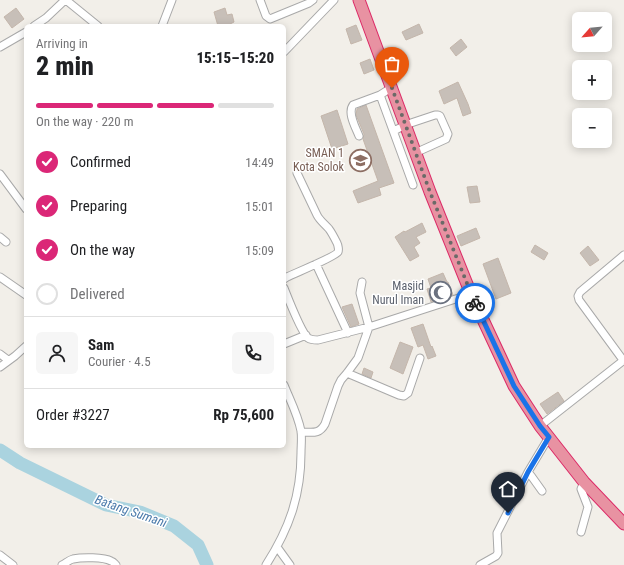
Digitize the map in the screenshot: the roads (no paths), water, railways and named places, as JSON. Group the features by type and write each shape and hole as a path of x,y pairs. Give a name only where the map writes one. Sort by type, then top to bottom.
{"highway":[{"path":"359,0 430,192 472,294 514,386 540,426 584,482 622,523"}],"street":[{"path":"37,24 46,18 65,0 95,24"},
{"path":"163,24 172,0"},
{"path":"260,0 266,16 270,19 313,0"},
{"path":"286,50 334,0"},
{"path":"0,47 24,33"},
{"path":"359,136 350,113 351,108 392,88"},
{"path":"380,95 413,185"},
{"path":"394,131 405,125 435,115 440,116 448,137 415,153"},
{"path":"286,277 316,264 335,254 339,250 337,243 329,229 316,215 297,173"},
{"path":"0,174 24,206"},
{"path":"0,237 6,242"},
{"path":"540,426 624,360 579,300 578,296 580,292 624,255"},
{"path":"316,264 348,333"},
{"path":"0,277 24,294"},
{"path":"301,432 315,432 323,428 340,380 348,373 360,355 369,327 360,293 362,282"},
{"path":"286,293 298,322 306,335 313,340 369,327 472,294"},
{"path":"286,343 306,335"},
{"path":"0,367 24,348"},
{"path":"0,354 8,360"},
{"path":"348,373 404,396 408,393 420,358"},
{"path":"266,565 277,547 292,511 301,468 301,432 298,420 286,390"},
{"path":"480,565 496,556 498,553 497,533 528,472 549,437"},
{"path":"528,472 542,491"},
{"path":"581,532 588,507 581,489 584,482"},
{"path":"277,547 290,565"},
{"path":"0,554 13,565"},
{"path":"62,565 70,560 78,558 107,559 111,560 116,565"}],"waterway":[{"name":"Batang Sumani","path":"0,450 20,463 106,505 140,512 174,526 198,545 207,565"}],"place":[{"name":"SMAN 1 Kota Solok","path":"360,160"},
{"name":"Masjid Nurul Iman","path":"440,293"}]}
